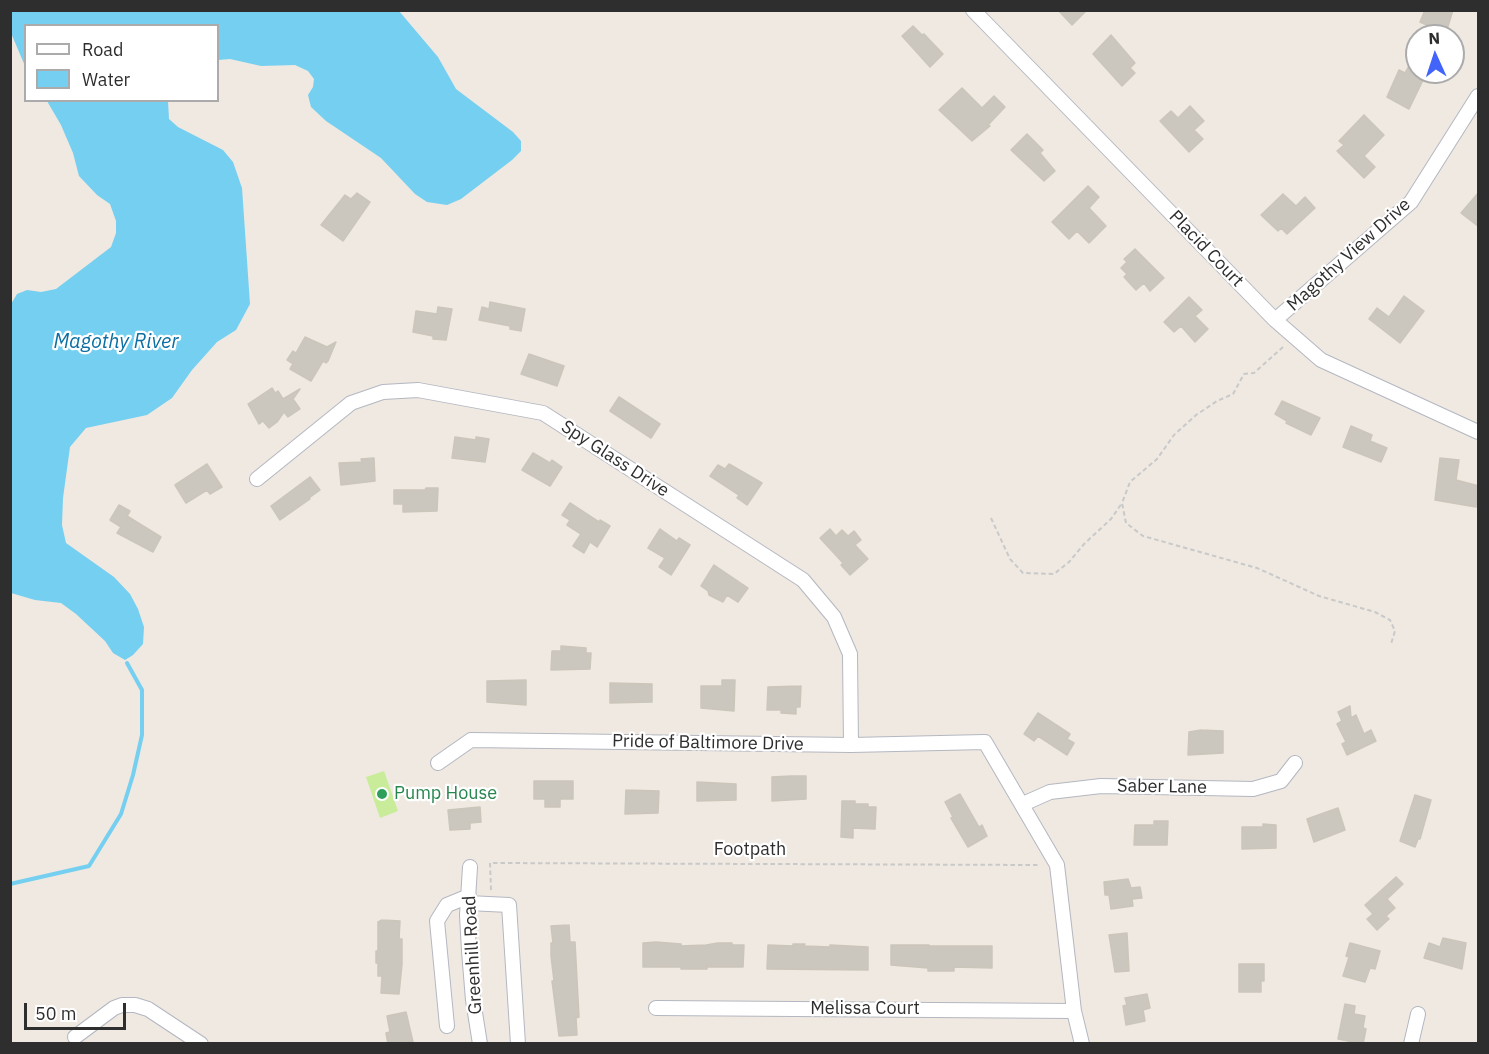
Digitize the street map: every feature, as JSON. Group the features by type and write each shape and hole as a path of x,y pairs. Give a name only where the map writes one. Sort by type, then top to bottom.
{"street":[{"name":"Placid Court","path":"973,10 1275,320 1321,360 1479,432"},
{"name":"Magothy View Drive","path":"1275,320 1411,202 1479,96"},
{"name":"Spy Glass Drive","path":"257,479 351,404 383,392 418,390 543,413 802,580 834,617 850,654 851,744"},
{"name":"Pride of Baltimore Drive","path":"438,763 471,740 851,744 985,742 1023,804"},
{"name":"Saber Lane","path":"1023,804 1050,792 1101,786 1253,789 1281,781 1295,763"},
{"path":"1023,804 1057,865 1074,1011 1083,1044"},
{"name":"Greenhill Road","path":"470,867 468,899 473,1000 480,1044"},
{"path":"447,1026 437,921 447,905 468,899 509,905 518,1044"},
{"path":"75,1037 114,1008 122,1005 135,1005 148,1009 201,1044"},
{"name":"Melissa Court","path":"656,1008 1074,1011"},
{"path":"1411,1044 1418,1014"}],"path":[{"path":"992,518 1010,559 1023,573 1054,574 1070,562 1084,544 1111,519 1122,503 1130,482 1157,459 1174,435 1196,415 1217,401 1233,394 1245,374 1254,373 1294,337"},
{"path":"1122,503 1126,523 1143,537 1257,568 1319,596 1375,612 1390,620 1395,631 1391,644"},
{"name":"Footpath","path":"491,892 490,863 1039,865"}],"green space":[{"name":"Pump House","path":"384,771 398,811 380,818 366,777"}],"water":[{"path":"10,11 399,11 438,57 456,89 513,132 521,141 521,151 461,199 447,205 427,202 415,194 381,158 326,121 311,107 308,95 313,87 314,79 308,71 295,65 261,66 230,59 219,60 219,24 24,24 24,64 11,33"},
{"name":"Magothy River","path":"48,102 168,102 169,119 178,127 223,150 233,162 242,188 250,304 236,330 217,342 192,370 172,398 147,415 86,428 70,447 63,498 62,525 66,543 114,577 130,594 138,609 144,627 143,644 125,660 113,653 105,641 61,603 35,600 11,593 11,304 17,294 27,290 41,292 56,289 111,247 116,233 116,221 110,204 97,195 79,176 73,153"}],"building":[{"path":"1058,10 1087,10 1072,25"},
{"path":"1425,10 1453,10 1449,24 1420,22"},
{"path":"913,26 943,54 930,67 902,36"},
{"path":"1111,35 1135,63 1130,68 1135,73 1122,86 1093,54"},
{"path":"1399,70 1405,73 1405,84 1421,84 1409,109 1387,97"},
{"path":"962,88 982,108 994,96 1005,107 988,125 990,126 972,141 939,110"},
{"path":"1190,106 1204,121 1194,130 1203,139 1189,152 1160,121 1171,111 1178,118"},
{"path":"1364,115 1384,135 1364,156 1375,167 1364,178 1337,151 1344,145 1339,141"},
{"path":"1027,134 1043,150 1040,153 1055,171 1044,181 1011,150"},
{"path":"1088,186 1099,197 1089,208 1106,226 1089,243 1077,231 1069,239 1052,222"},
{"path":"1479,192 1479,227 1461,213"},
{"path":"357,193 370,202 343,241 321,225 345,195 351,199"},
{"path":"1283,194 1296,206 1305,197 1315,208 1287,234 1281,228 1278,231 1261,215"},
{"path":"1135,249 1164,278 1150,291 1144,283 1136,290 1124,277 1127,274 1121,268 1127,262 1124,259"},
{"path":"1404,296 1424,311 1400,343 1369,319 1377,308 1389,317"},
{"path":"1189,297 1202,310 1195,316 1208,329 1195,342 1181,326 1174,332 1164,322"},
{"path":"490,302 525,309 521,331 510,329 510,326 479,320 482,307 489,309"},
{"path":"438,307 452,309 446,340 433,339 433,336 413,332 416,311 437,314"},
{"path":"305,337 327,347 336,342 328,361 326,363 323,361 311,381 290,369 293,364 287,360 293,351 296,353"},
{"path":"529,354 564,366 557,386 521,374"},
{"path":"272,388 275,393 278,391 283,399 300,389 293,399 300,409 288,417 284,412 269,428 263,421 259,424 248,404"},
{"path":"619,397 660,424 651,438 610,411"},
{"path":"1282,401 1320,418 1311,435 1286,423 1287,421 1275,414"},
{"path":"1351,426 1372,435 1370,441 1387,448 1381,462 1343,447"},
{"path":"455,437 489,439 485,462 452,458"},
{"path":"533,453 550,463 552,460 562,467 550,486 522,470"},
{"path":"374,458 375,481 341,485 339,463 362,462 361,459"},
{"path":"1440,458 1459,460 1456,480 1479,486 1476,507 1435,500"},
{"path":"207,464 222,487 210,494 207,490 186,503 175,485"},
{"path":"729,464 762,483 747,505 737,498 739,495 710,476 718,465 725,469"},
{"path":"310,477 320,490 280,520 271,506"},
{"path":"426,488 438,488 437,511 403,512 403,504 394,504 394,490 425,490"},
{"path":"570,503 599,522 600,520 610,526 597,547 590,542 584,553 573,546 581,534 567,525 570,520 562,515"},
{"path":"119,505 130,511 127,516 161,537 153,552 117,533 121,527 110,520"},
{"path":"660,529 677,541 679,538 690,545 671,575 659,567 665,558 648,548"},
{"path":"830,529 836,536 842,530 848,536 854,531 861,540 855,545 868,559 850,575 841,565 843,563 820,538"},
{"path":"714,565 748,588 738,602 727,595 723,602 709,595 708,591 701,586"},
{"path":"561,646 586,648 586,653 591,653 590,669 551,670 552,651 561,651"},
{"path":"526,680 526,705 487,702 487,681"},
{"path":"722,680 735,680 734,711 701,708 701,686 722,686"},
{"path":"610,683 652,684 652,702 610,703"},
{"path":"801,686 800,707 796,707 796,714 781,713 781,710 767,710 768,687"},
{"path":"1350,706 1351,718 1356,715 1364,734 1371,730 1376,741 1347,755 1342,744 1346,742 1337,724 1342,721 1338,712"},
{"path":"1038,713 1070,734 1067,739 1074,743 1067,755 1038,736 1034,741 1024,734"},
{"path":"1223,731 1223,753 1188,755 1189,732"},
{"path":"806,776 806,799 772,801 772,777"},
{"path":"534,781 573,781 573,799 560,799 560,807 545,807 545,799 534,799"},
{"path":"697,782 736,784 736,800 697,801"},
{"path":"626,790 659,791 658,813 625,814"},
{"path":"960,794 979,827 982,825 987,836 968,847 951,818 953,817 945,802"},
{"path":"1415,795 1431,800 1420,839 1415,847 1400,841"},
{"path":"842,801 855,801 855,804 868,804 868,807 876,807 875,829 853,828 853,838 841,837"},
{"path":"480,807 481,822 470,823 470,829 450,830 448,810"},
{"path":"1338,808 1345,830 1314,842 1307,819"},
{"path":"1154,821 1168,821 1167,845 1134,845 1135,825 1154,825"},
{"path":"1263,824 1276,825 1276,848 1242,849 1242,827 1263,827"},
{"path":"1396,877 1403,884 1387,899 1395,908 1386,916 1389,919 1377,930 1367,919 1373,914 1365,905"},
{"path":"1128,879 1131,888 1140,887 1142,898 1132,899 1133,906 1111,909 1109,895 1105,895 1104,882"},
{"path":"382,920 400,921 399,939 402,939 402,964 399,994 381,993 382,976 378,976 376,951 378,951 378,922"},
{"path":"569,925 570,942 575,942 579,1017 576,1018 577,1035 559,1036 552,981 554,981 551,926"},
{"path":"1127,933 1129,971 1115,972 1109,935"},
{"path":"1443,938 1466,943 1462,969 1424,958 1429,943 1440,947"},
{"path":"643,943 681,944 681,946 718,943 744,945 743,967 681,969 681,967 643,967"},
{"path":"1350,943 1380,951 1375,969 1370,968 1365,982 1343,976 1349,957 1346,956"},
{"path":"793,944 868,947 868,970 767,969 768,945 793,946"},
{"path":"891,945 992,946 992,968 954,967 954,971 928,971 928,968 891,965"},
{"path":"1239,964 1264,964 1264,981 1261,981 1261,992 1239,992"},
{"path":"1147,994 1150,1008 1143,1010 1145,1021 1126,1025 1123,1006 1127,1005 1125,998"},
{"path":"1345,1004 1355,1006 1354,1014 1365,1016 1363,1028 1366,1029 1363,1044 1338,1039"},
{"path":"406,1012 413,1042 388,1044 386,1033 390,1032 387,1016"}],"waterway":[{"path":"10,884 89,866 121,814 142,735 142,690 127,663"}],"place":[{"name":"Pump House","path":"382,794"}]}
